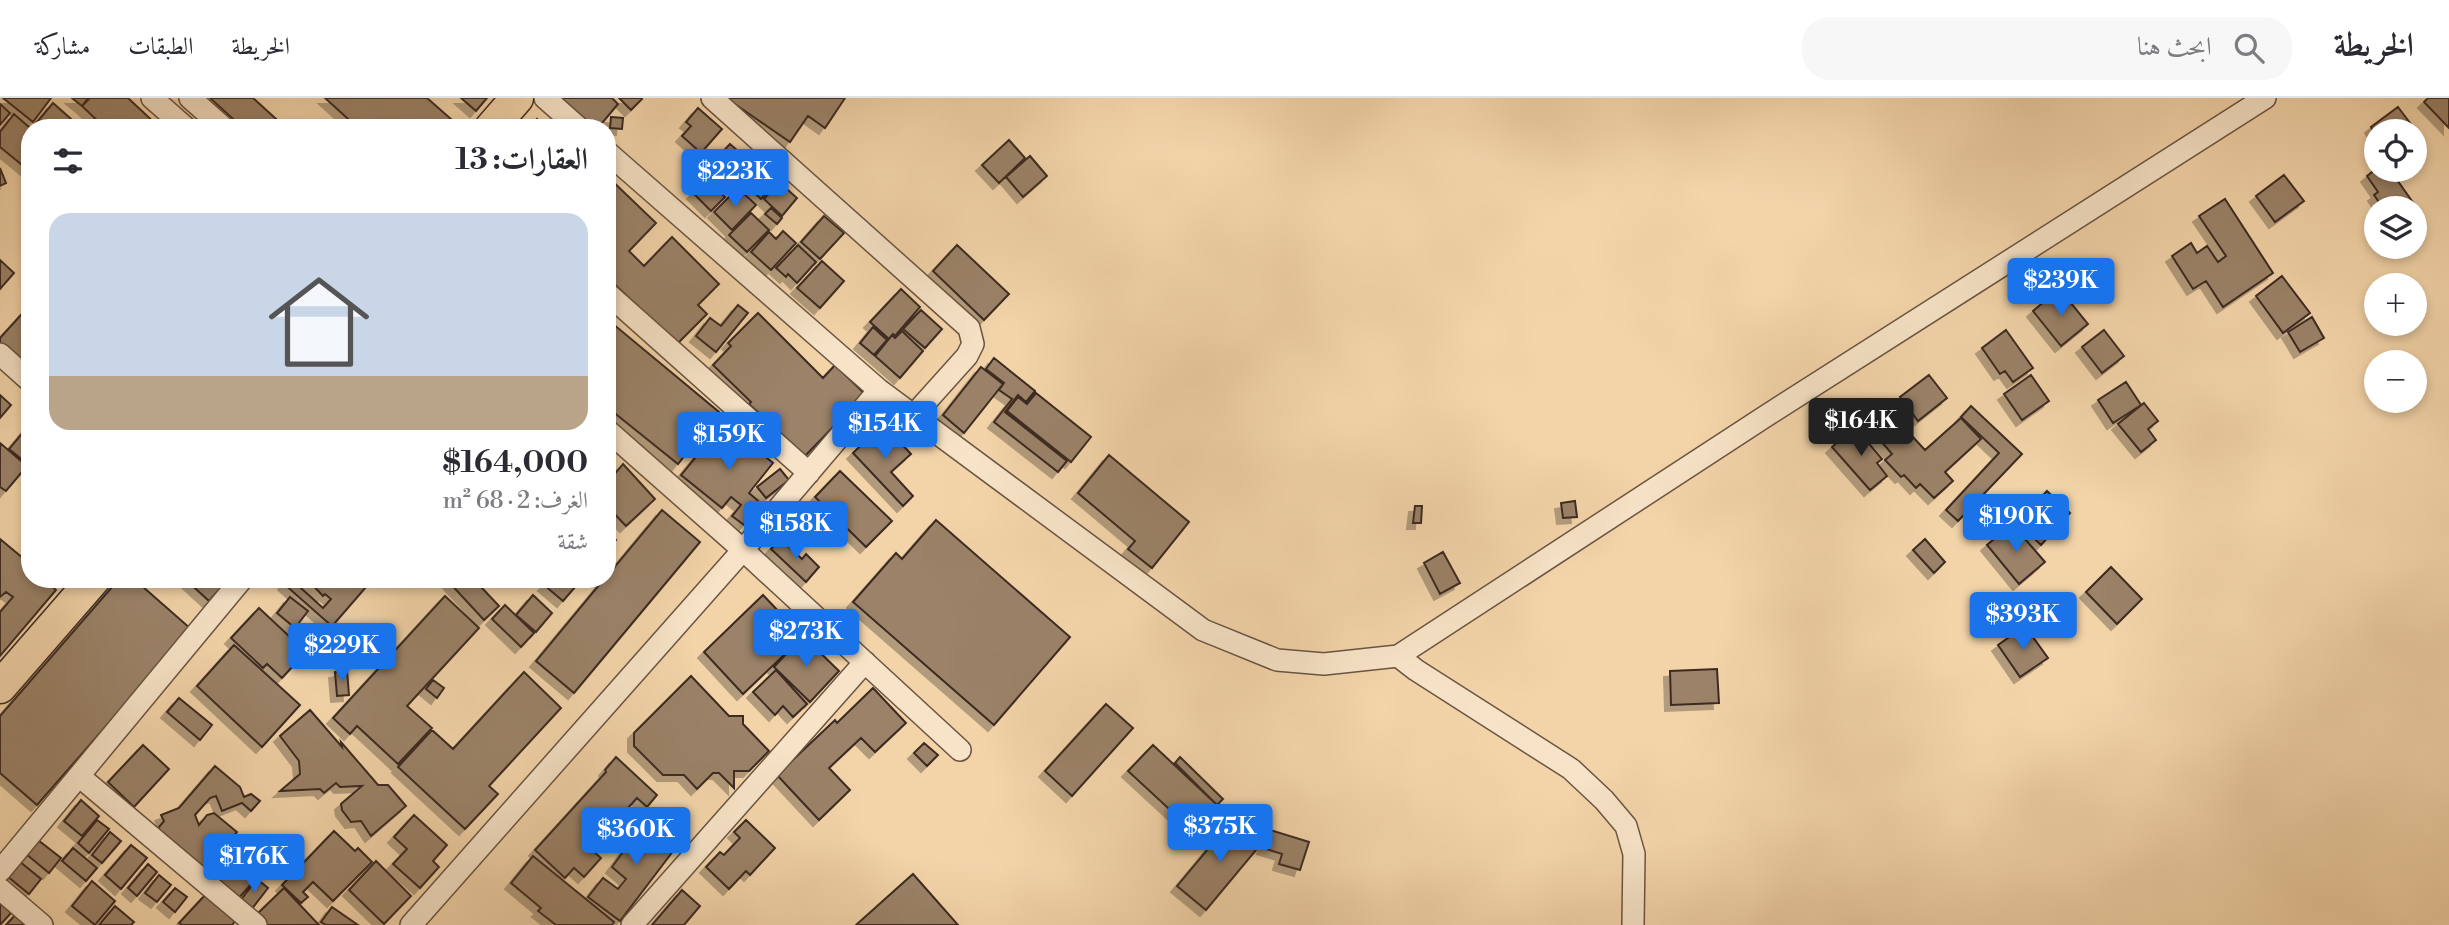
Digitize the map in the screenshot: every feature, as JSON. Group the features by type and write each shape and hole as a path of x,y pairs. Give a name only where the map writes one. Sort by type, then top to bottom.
{"main road":[{"path":"499,119 517,98"},
{"path":"0,687 86,588"}],"street":[{"path":"152,98 176,119"},
{"path":"190,98 214,119"},
{"path":"545,98 569,119"},
{"path":"712,98 969,328 973,344 967,356 914,415"},
{"path":"616,160 879,390 1203,630 1277,660 1324,664 1398,656 1769,414 2265,98"},
{"path":"616,301 809,473"},
{"path":"0,354 21,373"},
{"path":"411,925 743,550 879,390"},
{"path":"616,438 743,550 960,750"},
{"path":"0,871 235,588"},
{"path":"1398,656 1571,769 1604,800 1626,826 1634,854 1633,925"},
{"path":"632,925 865,662"},
{"path":"79,776 256,925"},
{"path":"0,889 42,925"}],"building":[{"path":"3,98 51,98 35,119 29,119"},
{"path":"72,98 88,98 82,106"},
{"path":"90,98 128,98 150,119 96,119 82,106"},
{"path":"210,98 253,98 276,119 233,119"},
{"path":"325,98 427,98 451,119 348,119"},
{"path":"461,98 487,98 476,111"},
{"path":"558,98 612,98 618,104 606,119 582,119"},
{"path":"619,98 641,98 642,99 631,110"},
{"path":"726,98 845,98 825,128 808,116 790,142"},
{"path":"2428,98 2449,98 2449,128 2424,102"},
{"path":"53,103 71,119 40,119"},
{"path":"0,104 10,113 0,125"},
{"path":"2398,107 2407,119 2382,119"},
{"path":"698,108 722,129 701,153 682,136 691,126 686,122"},
{"path":"14,114 21,120 21,164 0,147 0,132"},
{"path":"623,118 622,129 616,128 616,119 611,119"},
{"path":"1009,140 1025,158 999,183 982,165"},
{"path":"730,144 753,164 734,186 718,172 724,164 717,158"},
{"path":"1030,156 1047,176 1023,197 1006,177"},
{"path":"761,165 778,180 761,199 745,184"},
{"path":"0,168 6,183 0,186"},
{"path":"2284,175 2304,201 2275,222 2256,196"},
{"path":"707,179 725,197 711,211 693,193"},
{"path":"779,182 797,198 782,216 764,199"},
{"path":"2371,182 2398,182 2408,196 2375,196 2378,192"},
{"path":"616,185 656,223 629,251 644,266 672,237 719,284 698,305 707,314 677,344 616,286"},
{"path":"738,188 756,205 732,230 714,212"},
{"path":"2225,199 2273,273 2223,307 2206,281 2193,289 2172,256 2191,243 2197,253 2207,246 2218,262 2226,256 2199,216"},
{"path":"771,208 782,218 777,224 765,214"},
{"path":"751,213 769,230 747,252 729,235"},
{"path":"824,216 844,233 820,259 801,242"},
{"path":"783,231 796,243 771,270 751,252 769,232 776,239"},
{"path":"798,245 816,262 797,283 776,268"},
{"path":"957,245 1009,294 984,320 933,271"},
{"path":"0,260 14,273 0,289"},
{"path":"822,261 844,281 820,308 797,288"},
{"path":"2282,276 2310,313 2283,333 2256,296"},
{"path":"901,289 920,307 895,336 893,334 889,339 870,322"},
{"path":"2062,292 2088,324 2061,346 2033,311 2051,296 2054,300"},
{"path":"738,305 748,313 716,352 696,336 710,318 721,326"},
{"path":"921,310 942,329 925,348 903,329"},
{"path":"758,313 823,378 835,365 865,394 805,456 749,404 751,402 713,365 731,346 728,343"},
{"path":"21,315 21,363 0,343 0,338"},
{"path":"2312,317 2324,338 2300,352 2288,332"},
{"path":"616,326 719,412 678,464 616,414"},
{"path":"873,327 887,340 874,355 860,343"},
{"path":"2006,330 2033,368 2013,382 2005,371 2000,374 1982,348"},
{"path":"2104,330 2124,356 2102,373 2082,347"},
{"path":"902,331 923,351 900,378 875,356 892,335 895,338"},
{"path":"994,358 1035,391 1026,402 1018,395 1005,412 1067,461 1058,472 994,422 1012,399 999,390 1004,383 986,369"},
{"path":"981,367 1003,384 964,433 943,415"},
{"path":"1929,375 1947,398 1918,421 1900,397"},
{"path":"2031,375 2049,401 2022,420 2004,394"},
{"path":"2126,382 2141,405 2113,423 2098,400"},
{"path":"1036,393 1091,437 1071,462 1007,411 1018,397 1027,404"},
{"path":"0,395 11,405 0,418"},
{"path":"2144,403 2158,421 2148,429 2156,440 2141,452 2118,424"},
{"path":"1971,406 2022,454 1958,521 1946,510 1999,453 1961,417"},
{"path":"1893,413 1902,423 1896,428 1908,440 1912,436 1925,450 1961,418 1981,439 1945,472 1953,481 1934,498 1920,484 1916,488 1904,475 1901,477 1885,460 1892,454 1873,432"},
{"path":"883,424 911,454 891,472 913,496 903,506 853,453"},
{"path":"722,425 773,463 749,493 762,504 744,525 732,516 741,505 731,497 722,508 681,475"},
{"path":"1855,427 1882,459 1877,463 1887,476 1870,490 1832,447"},
{"path":"21,435 21,459 9,449"},
{"path":"0,443 21,461 21,473 6,491 0,487"},
{"path":"1109,455 1189,522 1152,568 1128,549 1135,541 1078,493"},
{"path":"623,464 655,499 626,526 616,515 616,472"},
{"path":"780,469 789,480 766,498 757,487"},
{"path":"840,471 892,521 866,547 815,497"},
{"path":"2047,491 2070,513 2041,545 2017,522"},
{"path":"1575,501 1577,517 1563,518 1561,503"},
{"path":"1415,506 1422,506 1421,523 1413,523"},
{"path":"662,510 700,542 574,693 536,661 597,588 616,588 616,565"},
{"path":"936,520 1070,637 994,725 853,602 896,553 902,559"},
{"path":"2012,524 2045,562 2019,584 1987,545"},
{"path":"0,539 21,556 21,588 56,590 0,656 0,612 13,597 6,592 0,597"},
{"path":"780,539 802,559 806,554 819,567 806,582 771,549"},
{"path":"1925,539 1945,562 1934,573 1913,550"},
{"path":"1443,552 1460,583 1440,594 1424,563"},
{"path":"2111,567 2142,599 2117,624 2086,592"},
{"path":"111,588 144,588 191,629 37,805 0,773 0,716"},
{"path":"195,588 221,588 209,601"},
{"path":"289,588 301,588 323,608 331,599 325,594 323,596 315,588 365,588 334,624 352,639 338,656 330,649 342,635"},
{"path":"454,588 482,588 499,606 484,620"},
{"path":"548,588 574,588 563,601"},
{"path":"533,595 552,613 536,632 516,615"},
{"path":"763,595 803,637 743,694 704,652"},
{"path":"445,596 479,628 407,706 432,728 398,764 357,726 350,734 333,718"},
{"path":"290,597 308,611 295,628 277,613"},
{"path":"505,605 534,633 521,647 492,619"},
{"path":"259,608 306,652 282,678 267,664 263,668 231,638"},
{"path":"2025,626 2048,658 2020,677 1998,645"},
{"path":"803,636 839,671 810,702 774,667"},
{"path":"234,645 300,705 262,747 197,686"},
{"path":"1717,669 1719,703 1671,705 1670,671"},
{"path":"347,670 349,695 337,696 335,672"},
{"path":"776,670 807,704 793,717 783,706 775,715 753,692"},
{"path":"524,672 561,708 489,786 498,794 465,829 398,767 432,730 453,749"},
{"path":"691,676 729,716 743,716 743,724 769,751 749,771 734,771 734,788 719,773 713,773 697,789 684,775 663,775 634,746 634,733"},
{"path":"433,680 444,688 437,698 426,689"},
{"path":"873,688 906,723 875,752 861,738 829,768 850,790 819,820 777,775"},
{"path":"179,698 212,725 200,740 167,712"},
{"path":"1106,704 1133,728 1072,796 1045,771"},
{"path":"310,710 378,785 388,785 406,806 371,836 361,821 351,822 342,810 341,804 362,786 340,787 336,783 324,793 320,789 280,791 300,774 299,761 280,736"},
{"path":"924,743 938,755 927,766 914,753"},
{"path":"143,745 169,769 134,807 108,782"},
{"path":"1153,745 1217,805 1193,831 1128,771"},
{"path":"616,757 657,795 647,807 637,798 591,849 601,858 584,877 574,868 565,878 535,850 606,772"},
{"path":"1180,757 1223,799 1217,805 1175,763"},
{"path":"215,766 240,787 244,797 251,794 260,801 251,811 242,803 222,811 216,796 210,798 195,815 199,825 207,815 214,813 237,832 213,859 219,857 241,835 261,852 250,864 255,880 236,901 154,833 164,821 161,815 179,808"},
{"path":"81,800 99,816 82,836 64,821"},
{"path":"643,814 680,842 620,921 588,897 603,878 618,889 626,879 612,867 631,841 626,837"},
{"path":"414,815 447,845 433,861 439,867 420,888 393,864 407,849 394,837"},
{"path":"1233,819 1262,843 1206,910 1177,886"},
{"path":"97,820 109,829 89,853 78,843"},
{"path":"746,820 775,848 750,875 746,871 729,889 706,867 720,852 724,855 740,838 734,832"},
{"path":"1270,830 1309,842 1300,870 1279,864 1282,854 1263,848"},
{"path":"334,831 355,851 358,848 372,862 333,901 313,882 303,892 308,897 301,903 282,885"},
{"path":"110,832 121,841 102,863 92,855"},
{"path":"38,840 61,858 49,873 26,854"},
{"path":"131,845 147,858 121,889 105,875"},
{"path":"73,848 97,868 86,881 62,861"},
{"path":"533,856 614,922 612,925 556,925 538,911 541,908 511,883"},
{"path":"19,861 41,879 29,894 7,876"},
{"path":"376,861 411,896 384,924 349,890"},
{"path":"148,864 157,872 137,896 128,888"},
{"path":"913,874 958,925 856,925"},
{"path":"159,875 171,885 157,902 145,893"},
{"path":"257,879 268,888 251,910 240,901"},
{"path":"92,881 115,901 95,925 72,906"},
{"path":"175,888 187,897 175,912 163,902"},
{"path":"284,888 319,925 265,925 256,915"},
{"path":"682,890 700,906 684,925 652,925"},
{"path":"207,893 236,920 232,925 179,923"},
{"path":"0,901 12,912 0,925"},
{"path":"115,906 134,922 131,925 99,925"},
{"path":"332,907 358,925 326,925 321,922"},
{"path":"18,912 31,925 6,925"}]}
